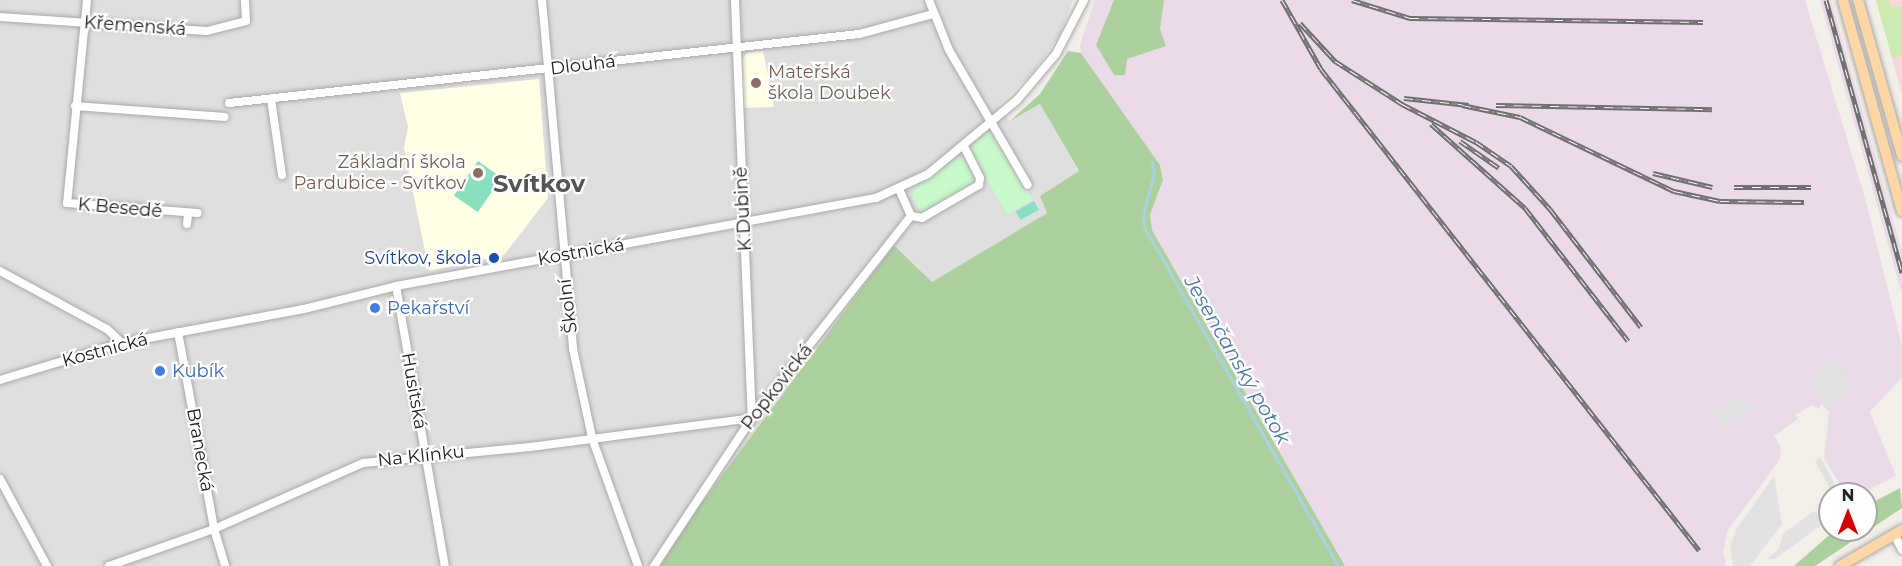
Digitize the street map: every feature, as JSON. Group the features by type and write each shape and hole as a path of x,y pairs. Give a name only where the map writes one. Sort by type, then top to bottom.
{"main road":[{"path":"1843,0 1902,211"},
{"path":"1858,0 1902,156"},
{"path":"1840,566 1898,532"}],"street":[{"name":"K Besedě","path":"87,0 67,203 198,213"},
{"name":"Křemenská","path":"0,17 207,31 246,21 245,0"},
{"name":"Školní","path":"543,0 562,255 573,349 592,438 638,566"},
{"name":"K Dubině","path":"735,0 752,418"},
{"path":"929,0 933,14 960,70 994,120 1028,185"},
{"name":"Kostnická","path":"0,380 122,343 304,309 396,286 863,202 899,189 964,146 994,120 1045,69 1068,35 1084,0"},
{"name":"Dlouhá","path":"229,103 859,34 933,14"},
{"path":"271,99 285,159 282,175"},
{"path":"75,106 225,117"},
{"path":"899,189 910,216 922,218 979,185 980,178 964,146"},
{"path":"187,224 188,214"},
{"name":"Popkovická","path":"654,566 752,418 910,216"},
{"path":"0,271 107,329 122,343"},
{"name":"Husitská","path":"396,286 445,566"},
{"name":"Branecká","path":"178,332 214,529 225,566"},
{"name":"Na Klínku","path":"109,566 214,529 363,462 592,438 752,418"},
{"path":"0,479 47,566"},
{"path":"1898,532 1902,550"}],"shaded area":[{"path":"0,0 1073,0 1060,35 1033,72 998,106 1010,121 1040,104 1079,172 1040,196 1047,213 932,282 895,245 700,505 660,566 0,566"},
{"path":"1095,0 1805,0 1865,198 1902,346 1902,377 1870,412 1896,476 1878,485 1878,482 1839,482 1824,458 1829,412 1821,403 1820,409 1812,405 1795,415 1798,419 1774,436 1781,447 1780,459 1728,530 1723,552 1726,566 1345,566 1152,230 1150,215 1163,180 1160,165 1081,53 1080,45"},
{"path":"1820,0 1831,0 1902,251 1902,295"},
{"path":"1876,0 1902,0 1902,94 1892,58"},
{"name":"Mateřská škola Doubek","path":"763,51 774,107 744,108 742,59 747,53"},
{"name":"Základní škola Pardubice - Svítkov","path":"539,79 548,198 504,255 429,271 404,148 408,127 400,93"},
{"path":"1832,359 1854,388 1829,406 1807,378"},
{"path":"1735,397 1747,400 1756,409 1719,428 1710,411"},
{"path":"1821,458 1834,482 1826,482 1815,461"},
{"path":"1774,476 1782,524 1750,566 1733,566 1730,547 1736,530"},
{"path":"1814,511 1818,513 1818,527 1775,559 1766,559 1779,549 1783,534"}],"green space":[{"path":"1114,0 1164,0 1160,29 1166,46 1127,59 1125,75 1114,75 1096,45"},
{"path":"1876,0 1888,0 1891,6 1902,7 1902,55 1892,58"},
{"path":"1068,51 1081,53 1160,165 1163,180 1150,215 1152,230 1345,566 660,566 700,505 894,245 932,282 1047,213 1040,196 1079,171 1040,104 1010,121 1040,94"},
{"path":"987,132 993,132 1032,200 1007,214 973,155 972,145"},
{"path":"954,159 967,159 977,184 921,212 912,197 915,188"},
{"path":"478,161 502,178 478,212 454,195"},
{"path":"1034,201 1039,210 1020,220 1016,211"},
{"path":"1900,488 1902,508 1878,524 1878,500"},
{"path":"1821,542 1851,542 1815,566 1794,566"}],"waterway":[{"name":"Jesenčanský potok","path":"1152,162 1154,173 1143,214 1144,227 1338,566"}],"railway":[{"path":"1282,0 1321,69 1699,550"},
{"path":"1352,0 1410,18 1703,22"},
{"path":"1826,0 1902,273"},
{"path":"1300,23 1335,61 1402,104 1476,142 1511,166 1550,209 1641,327"},
{"path":"1404,98 1469,105"},
{"path":"1462,105 1520,117 1674,191 1720,201 1804,202"},
{"path":"1496,105 1712,109"},
{"path":"1431,124 1525,208 1628,341"},
{"path":"1460,141 1499,168"},
{"path":"1653,173 1712,187"},
{"path":"1734,187 1811,187"}],"place":[{"name":"Mateřská škola Doubek","path":"756,83"},
{"name":"Základní škola Pardubice - Svítkov","path":"478,173"},
{"name":"Svítkov, škola","path":"494,258"},
{"name":"Pekařství","path":"375,308"},
{"name":"Kubík","path":"160,371"}],"district":[{"name":"Svítkov","path":"539,184"}]}
